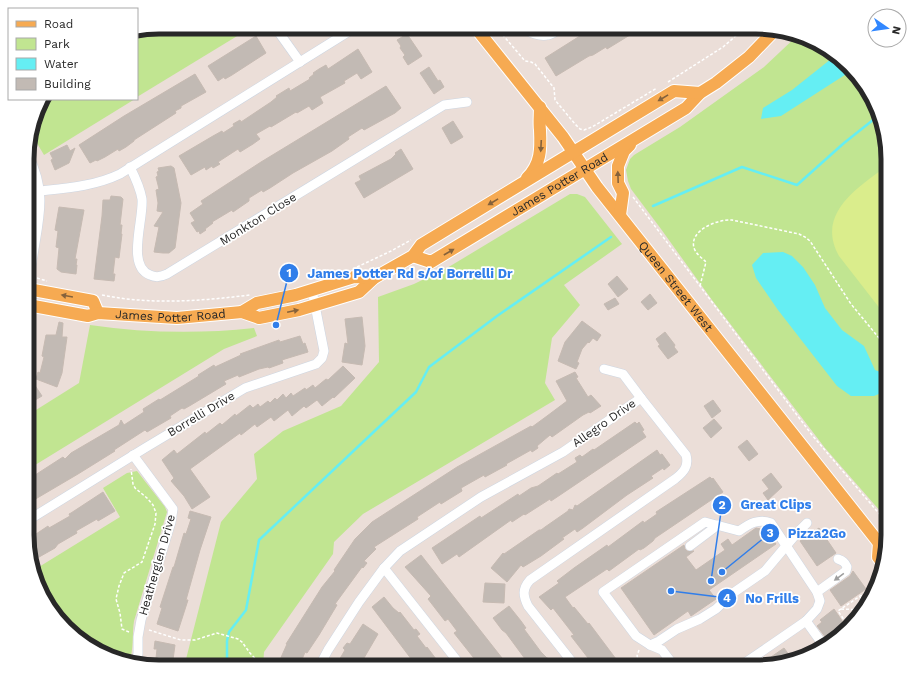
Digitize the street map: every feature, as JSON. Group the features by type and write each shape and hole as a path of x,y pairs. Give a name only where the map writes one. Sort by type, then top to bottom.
{"main road":[{"name":"Queen Street West","path":"481,34 540,107 574,152 597,187 881,541"},
{"name":"James Potter Road","path":"413,256 431,262 686,108 700,93 716,83 749,57 770,35"},
{"name":"James Potter Road","path":"34,306 88,316 98,312 177,318 242,312 259,318 315,306 359,292 374,278 413,256 421,245 674,91 700,93"},
{"path":"515,188 536,168 540,158 540,107"},
{"path":"620,215 623,193 618,179 620,158 624,151 639,136"},
{"name":"James Potter Road","path":"242,312 257,302 312,290 354,277 374,278"},
{"name":"James Potter Road","path":"34,290 93,301 98,312"}],"street":[{"path":"280,34 300,62"},
{"path":"40,191 99,183 109,179 345,34"},
{"path":"536,34 547,36 550,34"},
{"name":"Monkton Close","path":"130,167 136,179 142,198 142,212 137,253 138,264 146,274 160,277 444,105 466,102"},
{"path":"34,170 40,191 39,223 34,250"},
{"name":"Borrelli Drive","path":"34,517 245,388 316,364 322,358 324,351 312,290"},
{"path":"604,369 623,374 641,398"},
{"name":"Allegro Drive","path":"323,660 356,607 384,568 400,551 481,497 563,452 641,398 686,455 687,461 685,471 525,585 523,593 524,599 528,606 570,660"},
{"name":"Heatherglen Drive","path":"133,455 173,509 171,522 141,620 137,658"},
{"path":"670,660 662,650 650,645 636,636 603,592 705,522 738,531 757,521 764,521 771,523 817,592 820,601 817,609 806,621 750,660"},
{"path":"650,645 716,609 733,593 765,571 807,523"},
{"path":"690,546 718,525"},
{"path":"817,592 846,571 847,567 845,563 838,559"},
{"path":"384,568 456,660"},
{"path":"806,621 821,641"}],"path":[{"path":"502,34 524,61 535,64 554,88 555,100 580,129 584,130 592,127 660,86"},
{"path":"667,82 723,47 738,34"},
{"path":"632,195 812,435 881,516"},
{"path":"700,287 706,262 695,250 694,240 700,231 713,223 721,220 732,220 799,234 810,241 852,304 881,340"},
{"path":"351,270 412,240"},
{"path":"102,295 160,302 213,300 252,295"},
{"path":"131,469 135,488 153,505 156,513 155,524 142,562 124,573 116,599 122,628 131,632"},
{"path":"845,622 838,611 867,591"},
{"path":"860,596 862,600"},
{"path":"841,609 856,610"},
{"path":"150,630 181,640 195,640 217,633 238,639 256,660"},
{"path":"639,650 637,656 639,660"}],"green space":[{"path":"151,34 240,34 138,96 138,36"},
{"path":"793,40 811,47 838,65 850,77 868,104 877,127 881,159 881,512 825,448 712,300 631,189 628,181 626,170 630,159 634,155 680,127 764,67"},
{"path":"50,100 133,100 44,155 35,141 38,127"},
{"path":"881,170 881,310 839,256 833,241 832,227 836,214 853,192"},
{"path":"570,194 577,194 585,197 622,244 564,285 580,305 552,338 545,383 555,400 363,514 334,542 333,554 264,652 263,660 186,660 221,522 257,479 254,454 283,431 341,406 379,362 378,297 414,284 447,268"},
{"path":"90,325 131,330 172,332 254,328 257,336 224,349 34,466 34,411 79,383"},
{"path":"137,471 165,507 167,512 134,621 131,657 104,647 77,629 60,611 51,597 38,567 120,517 103,488 127,473"}],"water":[{"path":"831,59 847,74 781,116 761,119 763,108 792,90"},
{"path":"783,252 792,256 803,267 815,285 825,308 842,330 864,346 875,370 881,372 881,393 874,396 851,396 837,386 778,310 756,278 752,265 763,253"}],"building":[{"path":"407,34 422,56 408,65 403,57 405,55 397,40"},
{"path":"583,34 632,34 607,49 606,47 589,56 556,76 545,58"},
{"path":"256,36 266,53 232,75 225,79 224,77 218,81 208,66"},
{"path":"358,49 372,72 361,79 357,73 344,81 345,83 320,97 323,103 312,110 309,106 297,113 296,112 256,134 260,139 240,152 238,149 218,162 220,164 213,168 212,166 206,170 205,167 191,175 179,156 222,131 223,133 240,120 241,122 271,102 277,97 276,96 289,88 290,91 310,79 309,78 314,74 313,73 319,69 326,65 328,69"},
{"path":"429,67 444,87 434,94 420,73"},
{"path":"195,74 206,92 181,106 181,108 175,111 176,113 134,140 126,147 119,151 118,149 97,161 96,160 90,163 79,145 124,116"},
{"path":"386,86 401,108 395,113 364,130 362,128 348,137 349,139 332,151 263,192 262,190 249,198 249,201 233,212 232,210 212,222 213,223 200,234 199,231 197,232 191,223 195,221 190,213 203,204 201,201 261,162"},
{"path":"453,121 463,137 451,144 442,128"},
{"path":"67,145 70,151 75,148 69,163 55,170 50,153"},
{"path":"401,149 413,169 364,198 355,183 361,180 359,176 391,159 396,154 395,153"},
{"path":"171,166 174,168 181,203 175,248 169,253 154,252 159,227 154,226 163,212 157,211 158,203 156,190 159,189 156,177 158,176 158,168"},
{"path":"111,196 121,197 123,199 120,225 122,225 122,234 119,258 115,257 113,274 115,274 114,281 94,279 103,200 110,200"},
{"path":"59,207 84,210 75,259 77,259 76,274 61,272 57,269 59,248 56,247 58,231 55,230"},
{"path":"617,276 628,289 618,297 608,284"},
{"path":"650,294 657,303 648,310 641,302"},
{"path":"615,298 619,304 608,310 604,304"},
{"path":"362,317 365,346 362,365 342,362 345,343 348,344 345,319"},
{"path":"582,321 601,335 597,341 593,338 582,349 576,369 558,361 565,342"},
{"path":"59,322 63,323 62,337 67,337 62,373 57,387 36,379 38,372 40,373 44,357 42,356 46,335 56,335"},
{"path":"665,332 675,345 674,347 678,352 668,359 658,346 660,345 656,339"},
{"path":"300,336 303,344 305,343 308,352 282,360 283,363 269,368 259,369 239,377 238,375 224,381 226,384 184,409 182,408 170,416 171,418 147,432 145,430 114,450 115,451 34,500 34,476 63,457 65,459 71,453 119,425 121,420 124,425 144,412 143,409 199,376 198,375 214,365 215,367 241,355 240,354 279,340 280,342"},
{"path":"343,366 355,378 334,398 333,397 322,406 317,400 306,408 304,406 292,416 288,410 274,421 271,417 257,427 255,424 190,469 210,497 192,509 184,496 171,481 174,478 162,460 174,450 177,454 205,432 206,434 220,423 222,425 235,414 236,416 250,405 253,408 258,404 260,407 268,401 270,403 275,398 277,400 283,394 286,398 291,393 293,396 305,388 306,390 313,385 315,388 326,379 328,380"},
{"path":"575,372 578,377 576,378 588,397 591,395 601,406 590,413 589,412 583,415 552,437 550,435 537,446 538,448 532,452 531,450 485,477 484,475 461,488 462,491 441,504 440,502 417,517 418,519 374,547 376,549 364,561 367,563 363,568 362,567 335,604 337,605 307,653 305,652 302,660 280,660 286,644 322,587 335,571 334,570 355,539 372,522 457,467 531,426 532,427 567,401 556,381"},
{"path":"34,384 42,396 34,401"},
{"path":"713,400 721,411 712,418 704,406"},
{"path":"714,419 722,428 711,438 703,428"},
{"path":"635,422 637,424 639,422 646,437 551,501 550,499 512,522 511,520 459,557 457,554 442,564 432,548 480,516 481,518 518,494 519,496 531,488 538,486 557,473 558,474 577,462 575,458 580,455 582,457 593,449 594,450"},
{"path":"747,440 758,454 749,461 738,447"},
{"path":"657,450 670,465 664,470 663,468 651,476 653,478 627,495 583,528 577,532 575,529 541,556 523,567 521,565 507,582 491,568 503,553 504,554 541,530 569,509 573,510 575,505 577,506"},
{"path":"771,473 782,487 768,500 763,493 769,489 762,480"},
{"path":"710,477 712,479 713,478 723,492 655,538 644,548 639,549 609,571 607,569 565,597 573,608 574,607 588,624 589,623 617,660 590,660 571,636 574,635 553,608 551,610 539,597 559,583 557,581 574,568 607,545 608,547 643,521 644,523 657,514 656,512"},
{"path":"103,492 115,511 76,531 77,533 36,559 34,535 48,526 49,528 70,516 69,514"},
{"path":"190,511 211,517 200,550 186,600 188,600 178,631 157,624 162,608 160,607 184,533 186,534 191,519 188,518"},
{"path":"756,528 766,530 776,544 709,590 716,599 691,616 688,611 654,635 621,588 684,545 687,551 694,551 686,557 696,570 725,550 721,544 728,539 732,545"},
{"path":"819,528 836,553 817,566 800,541"},
{"path":"421,555 503,660 475,660 454,633 457,631 448,619 445,621 428,599 431,596 405,567"},
{"path":"853,571 866,589 841,606 830,590 850,576"},
{"path":"485,583 505,584 504,603 483,602"},
{"path":"384,597 393,608 399,613 400,612 414,630 416,629 420,634 417,636 437,660 412,660 372,607"},
{"path":"509,606 526,628 524,629 541,652 550,660 526,660 493,618"},
{"path":"834,609 844,623 826,638 817,626 822,622 820,620"},
{"path":"363,624 378,634 364,658 367,660 339,660 345,650 343,648 347,643 350,644"},
{"path":"155,641 175,645 173,660 156,660 157,649 154,649"},
{"path":"784,648 789,655 780,658 768,659"}],"waterway":[{"path":"653,206 742,167 797,185 844,143 874,119"},
{"path":"227,660 227,641 229,632 246,610 259,540 416,392 429,367 497,316 611,237"}],"place":[{"name":"James Potter Rd s/of Borrelli Dr","path":"276,325"},
{"name":"Pizza2Go","path":"722,572"},
{"name":"Great Clips","path":"711,581"},
{"name":"No Frills","path":"671,591"}]}
